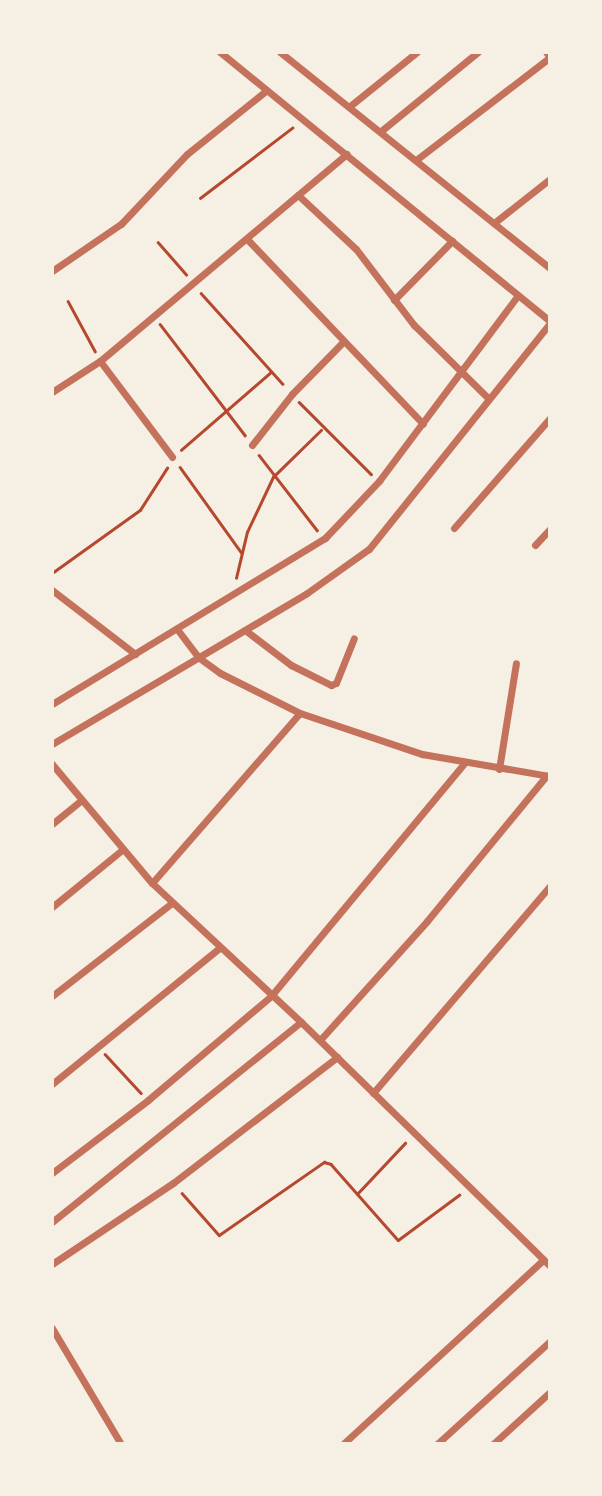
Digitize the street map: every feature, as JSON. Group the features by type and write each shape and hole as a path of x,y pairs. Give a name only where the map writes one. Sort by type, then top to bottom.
{"street":[{"path":"52,744 245,630 369,549 550,322 347,153 220,52"},
{"path":"350,106 417,52"},
{"path":"381,131 478,52"},
{"path":"416,160 550,57 546,52"},
{"path":"285,54 550,268"},
{"path":"52,271 121,224 187,154 267,90"},
{"path":"52,392 100,361 347,153"},
{"path":"494,223 550,179"},
{"path":"298,195 356,249 394,300 489,400"},
{"path":"247,239 342,343 423,424"},
{"path":"394,300 452,241"},
{"path":"52,690 56,702 231,598 325,538 423,424 518,295"},
{"path":"252,445 292,394 342,343"},
{"path":"100,361 172,457"},
{"path":"454,528 550,418"},
{"path":"535,545 550,529"},
{"path":"53,590 135,654"},
{"path":"177,629 198,657 248,690 300,713 422,754 548,776"},
{"path":"245,630 291,665 331,685 336,682 354,638"},
{"path":"499,769 516,663"},
{"path":"152,883 300,713"},
{"path":"52,1173 148,1100 271,996 464,762"},
{"path":"52,764 80,801 152,883 218,949 301,1022 550,1266"},
{"path":"320,1041 395,958 548,776"},
{"path":"52,824 80,801"},
{"path":"52,907 122,850"},
{"path":"373,1093 550,886"},
{"path":"52,996 172,902"},
{"path":"52,1084 100,1048 218,949"},
{"path":"52,1222 301,1022"},
{"path":"52,1264 173,1183 337,1057"},
{"path":"343,1444 543,1260"},
{"path":"52,1328 121,1444"},
{"path":"437,1444 550,1341"},
{"path":"493,1444 550,1392"}],"path":[{"path":"200,198 304,119"},
{"path":"158,242 194,284"},
{"path":"68,301 100,361"},
{"path":"154,316 229,409 273,477 325,538"},
{"path":"52,573 141,510 172,457 271,372"},
{"path":"231,598 241,552 273,477 322,429"},
{"path":"172,457 241,552"},
{"path":"100,1048 148,1100"},
{"path":"357,1194 414,1133"},
{"path":"173,1183 219,1235 324,1163 331,1164 398,1240 469,1188"}]}
